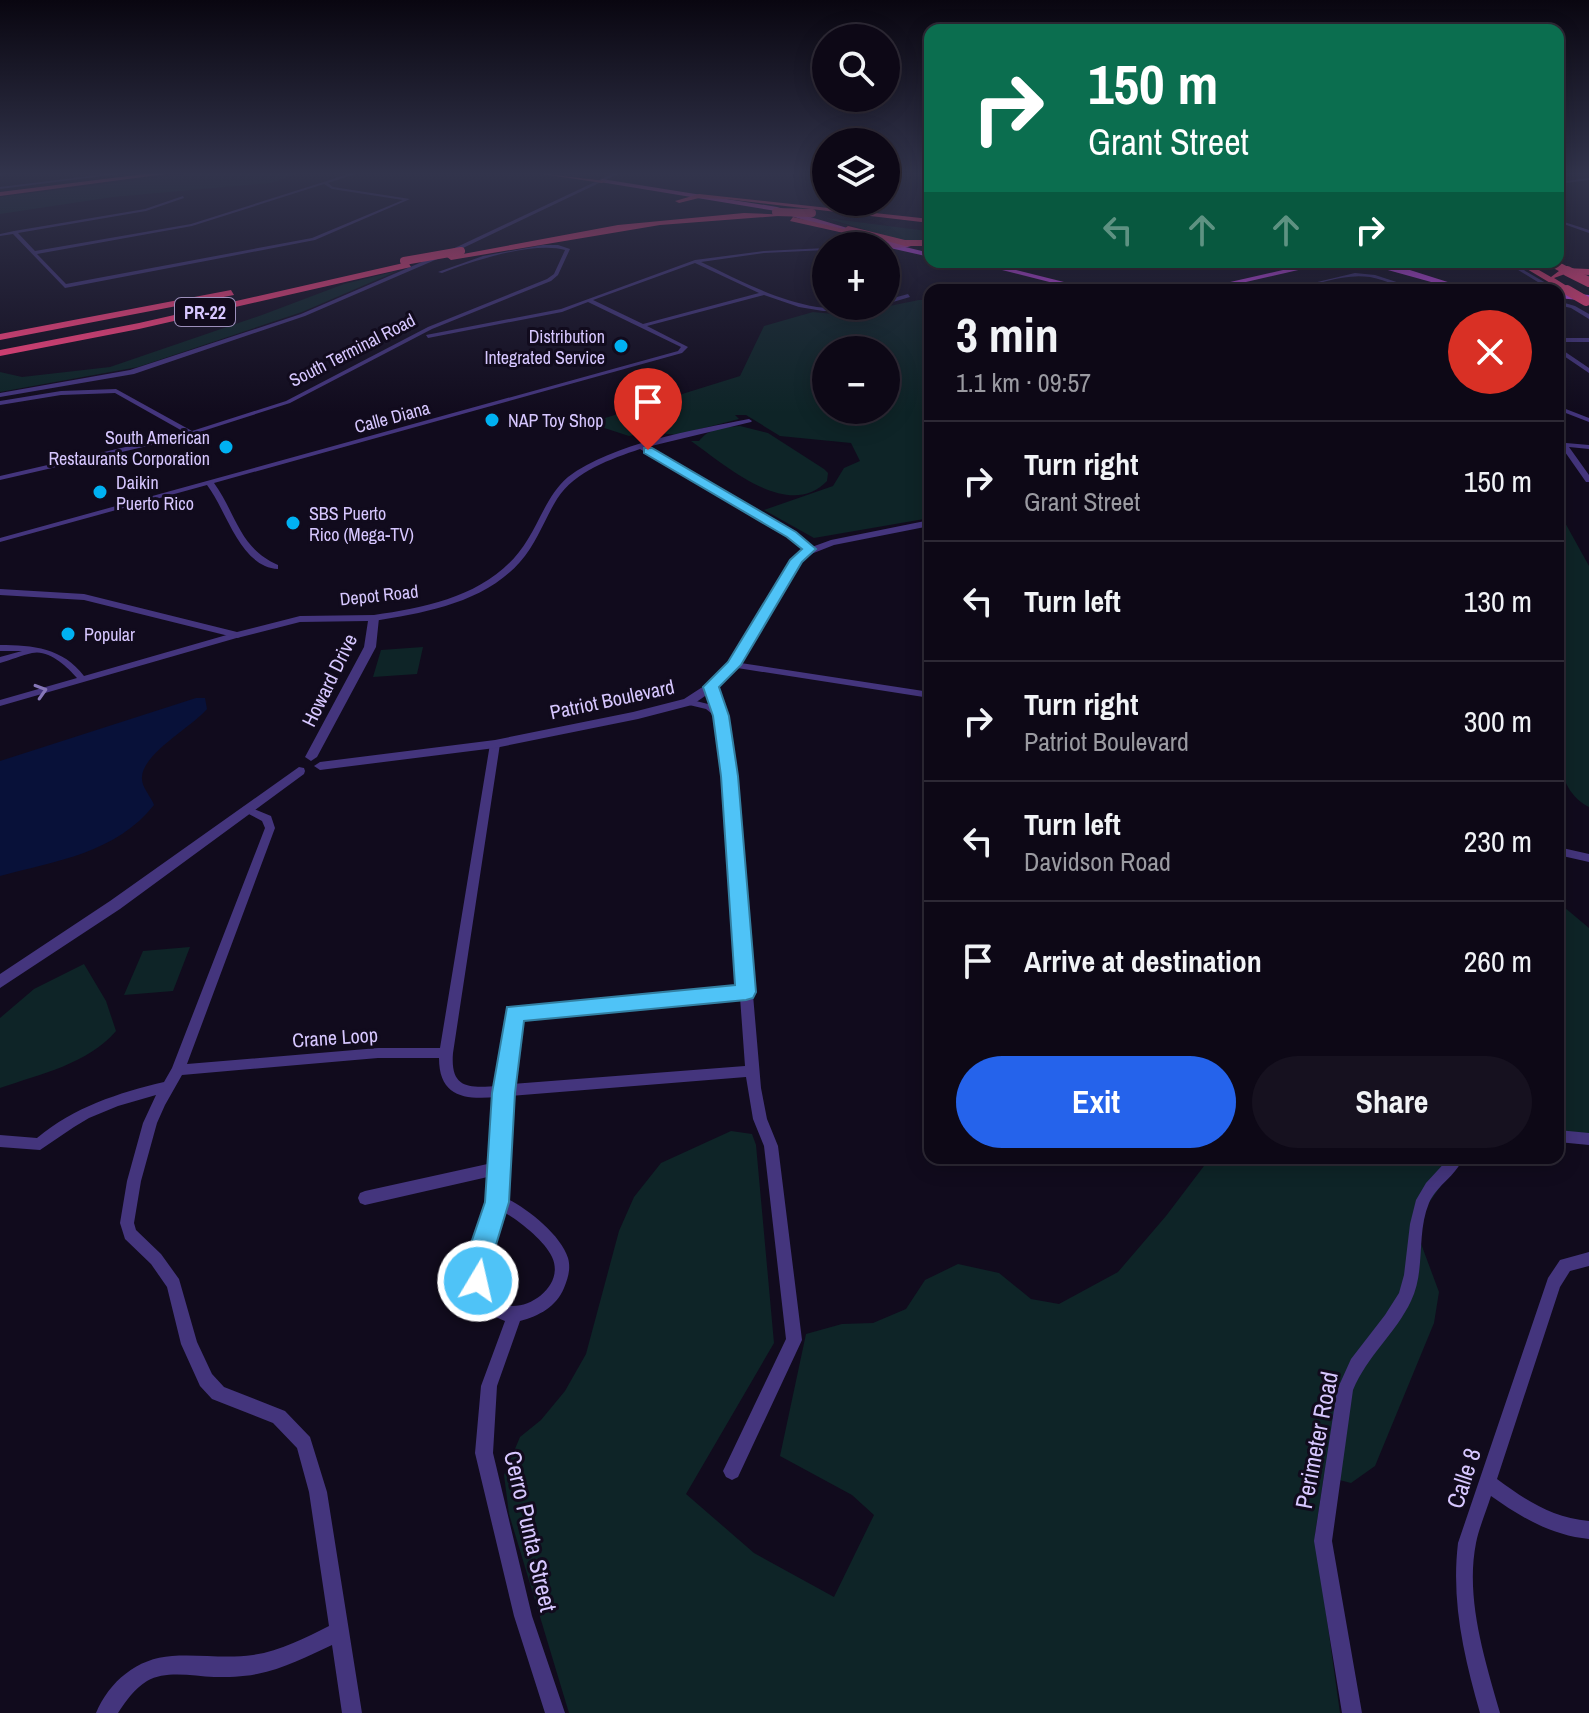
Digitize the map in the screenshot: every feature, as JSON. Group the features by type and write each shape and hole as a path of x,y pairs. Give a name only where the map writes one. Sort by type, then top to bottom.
{"highway":[{"name":"PR-22","path":"0,353 165,321 446,253"},
{"name":"PR-22","path":"0,340 406,263 475,253"},
{"path":"1564,263 1589,268"},
{"path":"1564,267 1589,282"},
{"path":"1526,268 1546,284"},
{"path":"1557,284 1555,277 1559,272 1589,268"},
{"path":"1564,295 1588,302"}],"main road":[{"path":"987,268 1052,284"},
{"path":"999,268 1067,284"},
{"path":"1222,284 1290,268"},
{"path":"1398,268 1453,284"},
{"path":"1399,268 1456,284"},
{"path":"1564,295 1588,302"}],"street":[{"path":"34,253 65,286 238,253"},
{"path":"0,399 101,383 151,370 333,309 453,253"},
{"name":"South Terminal Road","path":"440,272 482,257 506,253"},
{"name":"South Terminal Road","path":"0,478 191,433 288,402 430,328 549,280 556,275 566,253"},
{"path":"324,390 428,336 502,319 553,312 695,261 757,253"},
{"path":"695,261 798,307 812,308"},
{"path":"1517,268 1545,284"},
{"path":"1315,284 1361,274 1398,284"},
{"path":"1421,284 1436,280"},
{"path":"645,325 765,293"},
{"path":"900,298 908,296"},
{"path":"1564,297 1589,317"},
{"name":"Calle Diana","path":"0,540 669,355 685,347 588,300"},
{"path":"1564,340 1589,340"},
{"path":"1580,340 1589,346"},
{"path":"1564,353 1589,371"},
{"path":"0,399 110,390 191,433"},
{"path":"1564,410 1589,420"},
{"name":"Depot Road","path":"0,592 84,597 237,635 300,619 374,618 436,606 459,598 494,579 527,550 559,491 571,478 594,465 643,448 749,421"},
{"path":"1566,445 1589,447"},
{"path":"1566,445 1589,480"},
{"path":"643,448 792,534 810,549 924,524"},
{"path":"209,482 223,498 241,543 261,563 275,567"},
{"name":"Patriot Boulevard","path":"316,762 495,744 688,702 730,669 797,560 810,549"},
{"name":"Howard Drive","path":"247,809 299,771 296,768 298,763 316,762 370,647 374,618"},
{"path":"0,703 237,635"},
{"path":"0,648 40,649 71,665 82,679"},
{"path":"0,660 40,649"},
{"path":"730,669 924,694"},
{"path":"712,686 721,716 730,776 754,1071 763,1132 771,1146 794,1340 732,1471"},
{"path":"688,702 709,707 721,716"},
{"path":"495,744 446,1053 444,1073 452,1085 476,1093 504,1093 754,1071"},
{"path":"0,982 115,905 247,809 267,819 270,828 178,1070 150,1123 134,1181 127,1223 130,1234 156,1259 174,1284 189,1344 206,1380 218,1393 279,1417 304,1443 318,1492 352,1713"},
{"path":"1564,852 1589,858"},
{"path":"497,1202 517,1211 556,1251 561,1265 561,1274 551,1295 536,1308 515,1314 505,1313 485,1300 478,1281 479,1258 497,1202 504,1093 514,1013 746,992"},
{"name":"Crane Loop","path":"178,1070 378,1053 446,1053"},
{"path":"0,1141 40,1144 59,1126 82,1113 169,1086"},
{"path":"1564,1137 1589,1139"},
{"name":"Perimeter Road","path":"1352,1713 1323,1541 1345,1390 1352,1368 1406,1296 1422,1202 1434,1181 1454,1164"},
{"path":"365,1198 498,1168"},
{"name":"Calle 8","path":"1490,1713 1464,1602 1463,1574 1467,1543 1553,1283 1565,1265 1589,1259"},
{"name":"Cerro Punta Street","path":"515,1314 489,1386 484,1453 523,1616 555,1713"},
{"path":"1487,1483 1544,1520 1566,1528 1589,1530"},
{"path":"106,1713 130,1680 153,1666 210,1669 258,1664 309,1646 339,1631"}],"green space":[{"path":"397,271 302,312 138,367 0,392 0,372 22,377 110,367 344,284"},
{"path":"924,300 924,519 814,538 764,510 833,486 844,468 860,461 851,443 780,436 746,415 735,415 739,419 677,435 649,432 629,436 589,423 740,376 764,326 812,312 812,320 900,320 900,304"},
{"path":"740,426 768,433 824,469 828,473 827,481 811,492 794,495 776,492 738,475 691,441 699,441 717,429"},
{"path":"1564,521 1589,566 1589,807 1576,798 1564,777"},
{"path":"423,647 417,674 373,677 381,650"},
{"path":"1564,907 1589,928 1589,1133 1564,1133"},
{"path":"190,947 173,991 124,995 143,951"},
{"path":"84,964 106,1001 116,1031 78,1060 0,1088 0,1018 34,989"},
{"path":"731,1131 752,1134 756,1145 774,1343 686,1494 754,1553 834,1597 874,1515 852,1495 780,1456 806,1334 842,1324 873,1323 906,1309 925,1280 958,1264 999,1273 1031,1299 1059,1304 1118,1272 1205,1164 1455,1164 1426,1207 1420,1241 1439,1292 1434,1323 1375,1466 1351,1483 1324,1476 1315,1534 1340,1713 569,1713 509,1514 504,1475 520,1437 541,1420 565,1391 586,1354 619,1231 634,1197 661,1163"}],"shaded area":[{"path":"196,698 205,698 207,709 159,750 144,768 143,784 154,805 139,821 122,834 84,853 0,876 0,761"}],"place":[{"name":"Distribution Integrated Service","path":"621,346"},
{"name":"NAP Toy Shop","path":"492,420"},
{"name":"South American Restaurants Corporation","path":"226,447"},
{"name":"Daikin Puerto Rico","path":"100,492"},
{"name":"SBS Puerto Rico (Mega-TV)","path":"293,523"},
{"name":"Popular","path":"68,634"}],"route":[{"path":"478,1281 479,1258 497,1202 504,1093 514,1013 746,992 730,776 721,716 711,687 734,665 797,560 810,549 792,534 648,450"}]}
